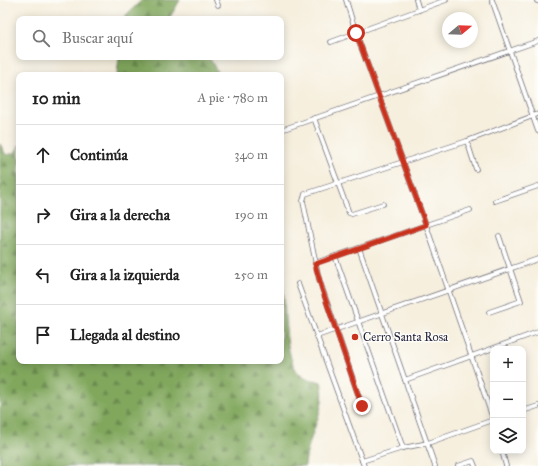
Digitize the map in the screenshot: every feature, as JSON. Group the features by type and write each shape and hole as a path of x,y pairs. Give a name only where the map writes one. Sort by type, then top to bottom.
{"street":[{"path":"216,0 218,5"},
{"path":"346,0 356,33 426,225 470,357 492,418"},
{"path":"416,0 419,10"},
{"path":"331,42 446,0"},
{"path":"492,0 510,51 536,115 538,131"},
{"path":"284,129 538,41"},
{"path":"362,406 315,264 303,197 308,192 403,163 536,115"},
{"path":"314,118 349,214 383,204"},
{"path":"467,141 476,169"},
{"path":"495,201 538,186"},
{"path":"315,264 470,210"},
{"path":"489,312 520,302 500,236"},
{"path":"359,248 435,466"},
{"path":"335,256 403,448"},
{"path":"317,336 448,289 538,259"},
{"path":"298,284 363,464 403,448 428,443 490,421"},
{"path":"406,380 538,332"},
{"path":"526,410 538,406"},
{"path":"503,454 506,466"},
{"path":"458,466 473,461 475,466"}],"green space":[{"path":"142,0 180,0 171,16 125,16"},
{"path":"119,60 211,60 217,72 117,72"},
{"path":"0,144 6,155 11,154 16,150 16,364 284,364 284,295 288,343 291,357 296,369 303,377 321,382 323,391 320,412 309,445 305,466 0,466"}],"place":[{"name":"Cerro Santa Rosa","path":"355,337"}],"route":[{"path":"356,33 426,225 315,264 319,280 362,406"}]}
